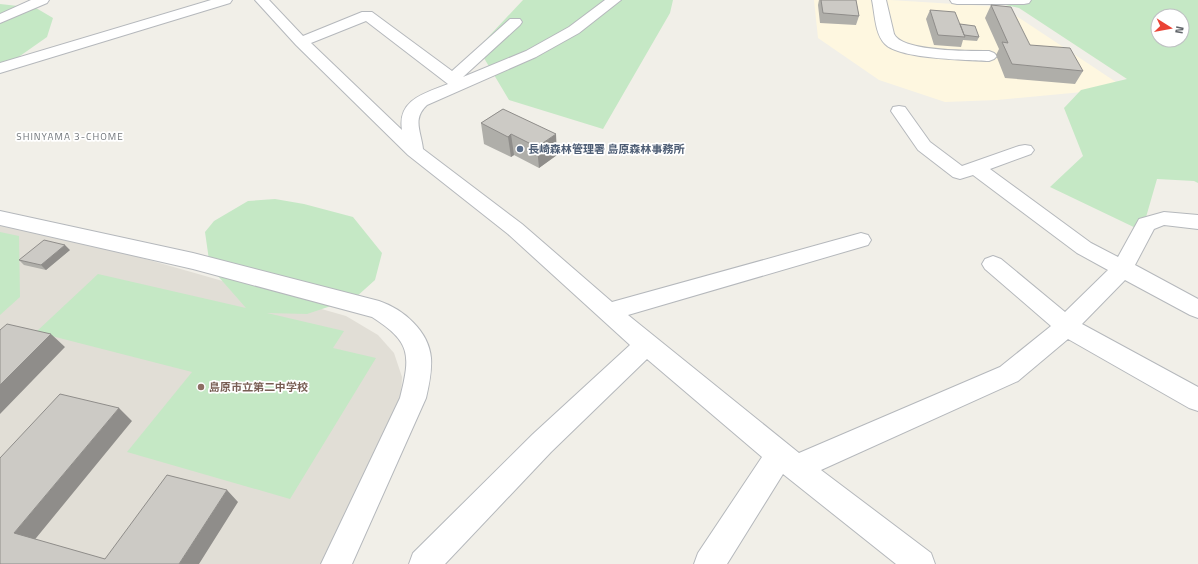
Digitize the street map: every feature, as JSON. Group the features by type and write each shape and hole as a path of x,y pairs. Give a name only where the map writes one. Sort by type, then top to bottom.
{"street":[{"path":"0,19 42,0"},
{"path":"0,68 224,0"},
{"path":"262,0 301,42 414,151 515,229 646,345 788,461 920,564"},
{"path":"414,151 414,141 408,118 409,113 422,101 456,82 531,54 574,30 614,0"},
{"path":"878,0 888,37 894,44 912,49 989,56"},
{"path":"956,0 1024,0"},
{"path":"301,42 373,12 456,82"},
{"path":"456,82 515,22"},
{"path":"899,111 924,146 960,173 1025,150"},
{"path":"975,167 1084,248 1198,309"},
{"path":"0,218 193,260 379,310 397,321 410,333 419,350 420,373 413,398 336,564"},
{"path":"709,564 788,461 1009,374 1066,326 1122,269 1146,224 1152,220 1163,218 1198,222"},
{"path":"608,312 861,240"},
{"path":"993,264 1066,326 1198,400"},
{"path":"424,564 542,443 646,345"}],"shaded area":[{"path":"814,0 890,0 1003,7 1125,88 997,100 945,102 879,80 818,38"},
{"name":"島原市立第二中学校","path":"0,225 107,248 346,316 378,335 394,353 402,377 401,397 321,564 0,564"}],"green space":[{"path":"523,0 673,0 670,13 603,129 509,100 478,48"},
{"path":"983,0 1198,0 1198,183 1194,181 1157,179 1142,231 1050,187 1083,156 1064,108 1081,90 1127,79 1019,8"},
{"path":"0,4 36,8 53,18 47,37 0,70"},
{"path":"275,199 304,204 353,217 382,253 375,280 355,298 307,314 267,313 344,331 333,348 376,358 290,499 127,452 192,372 36,332 98,274 246,308 210,267 205,232 214,221 248,201"},
{"path":"0,232 19,236 20,297 0,315"}],"building":[{"path":"821,0 856,0 859,16 823,13"},
{"path":"991,5 1011,7 1030,45 1070,48 1083,71 1012,64 1002,42 1008,43"},
{"path":"930,10 955,12 965,37 938,35"},
{"path":"960,24 975,26 979,37 964,35"},
{"path":"503,109 556,134 537,147 511,134 508,137 481,123"},
{"path":"44,240 65,245 41,265 19,260"},
{"path":"7,324 51,334 0,385 0,330"},
{"path":"60,394 119,408 14,533 105,559 167,475 227,490 179,564 0,564 0,458"}],"place":[{"name":"長崎森林管理署 島原森林事務所","path":"520,149"},
{"name":"島原市立第二中学校","path":"201,387"}],"district":[{"name":"SHINYAMA 3-CHOME","path":"70,136"}]}
